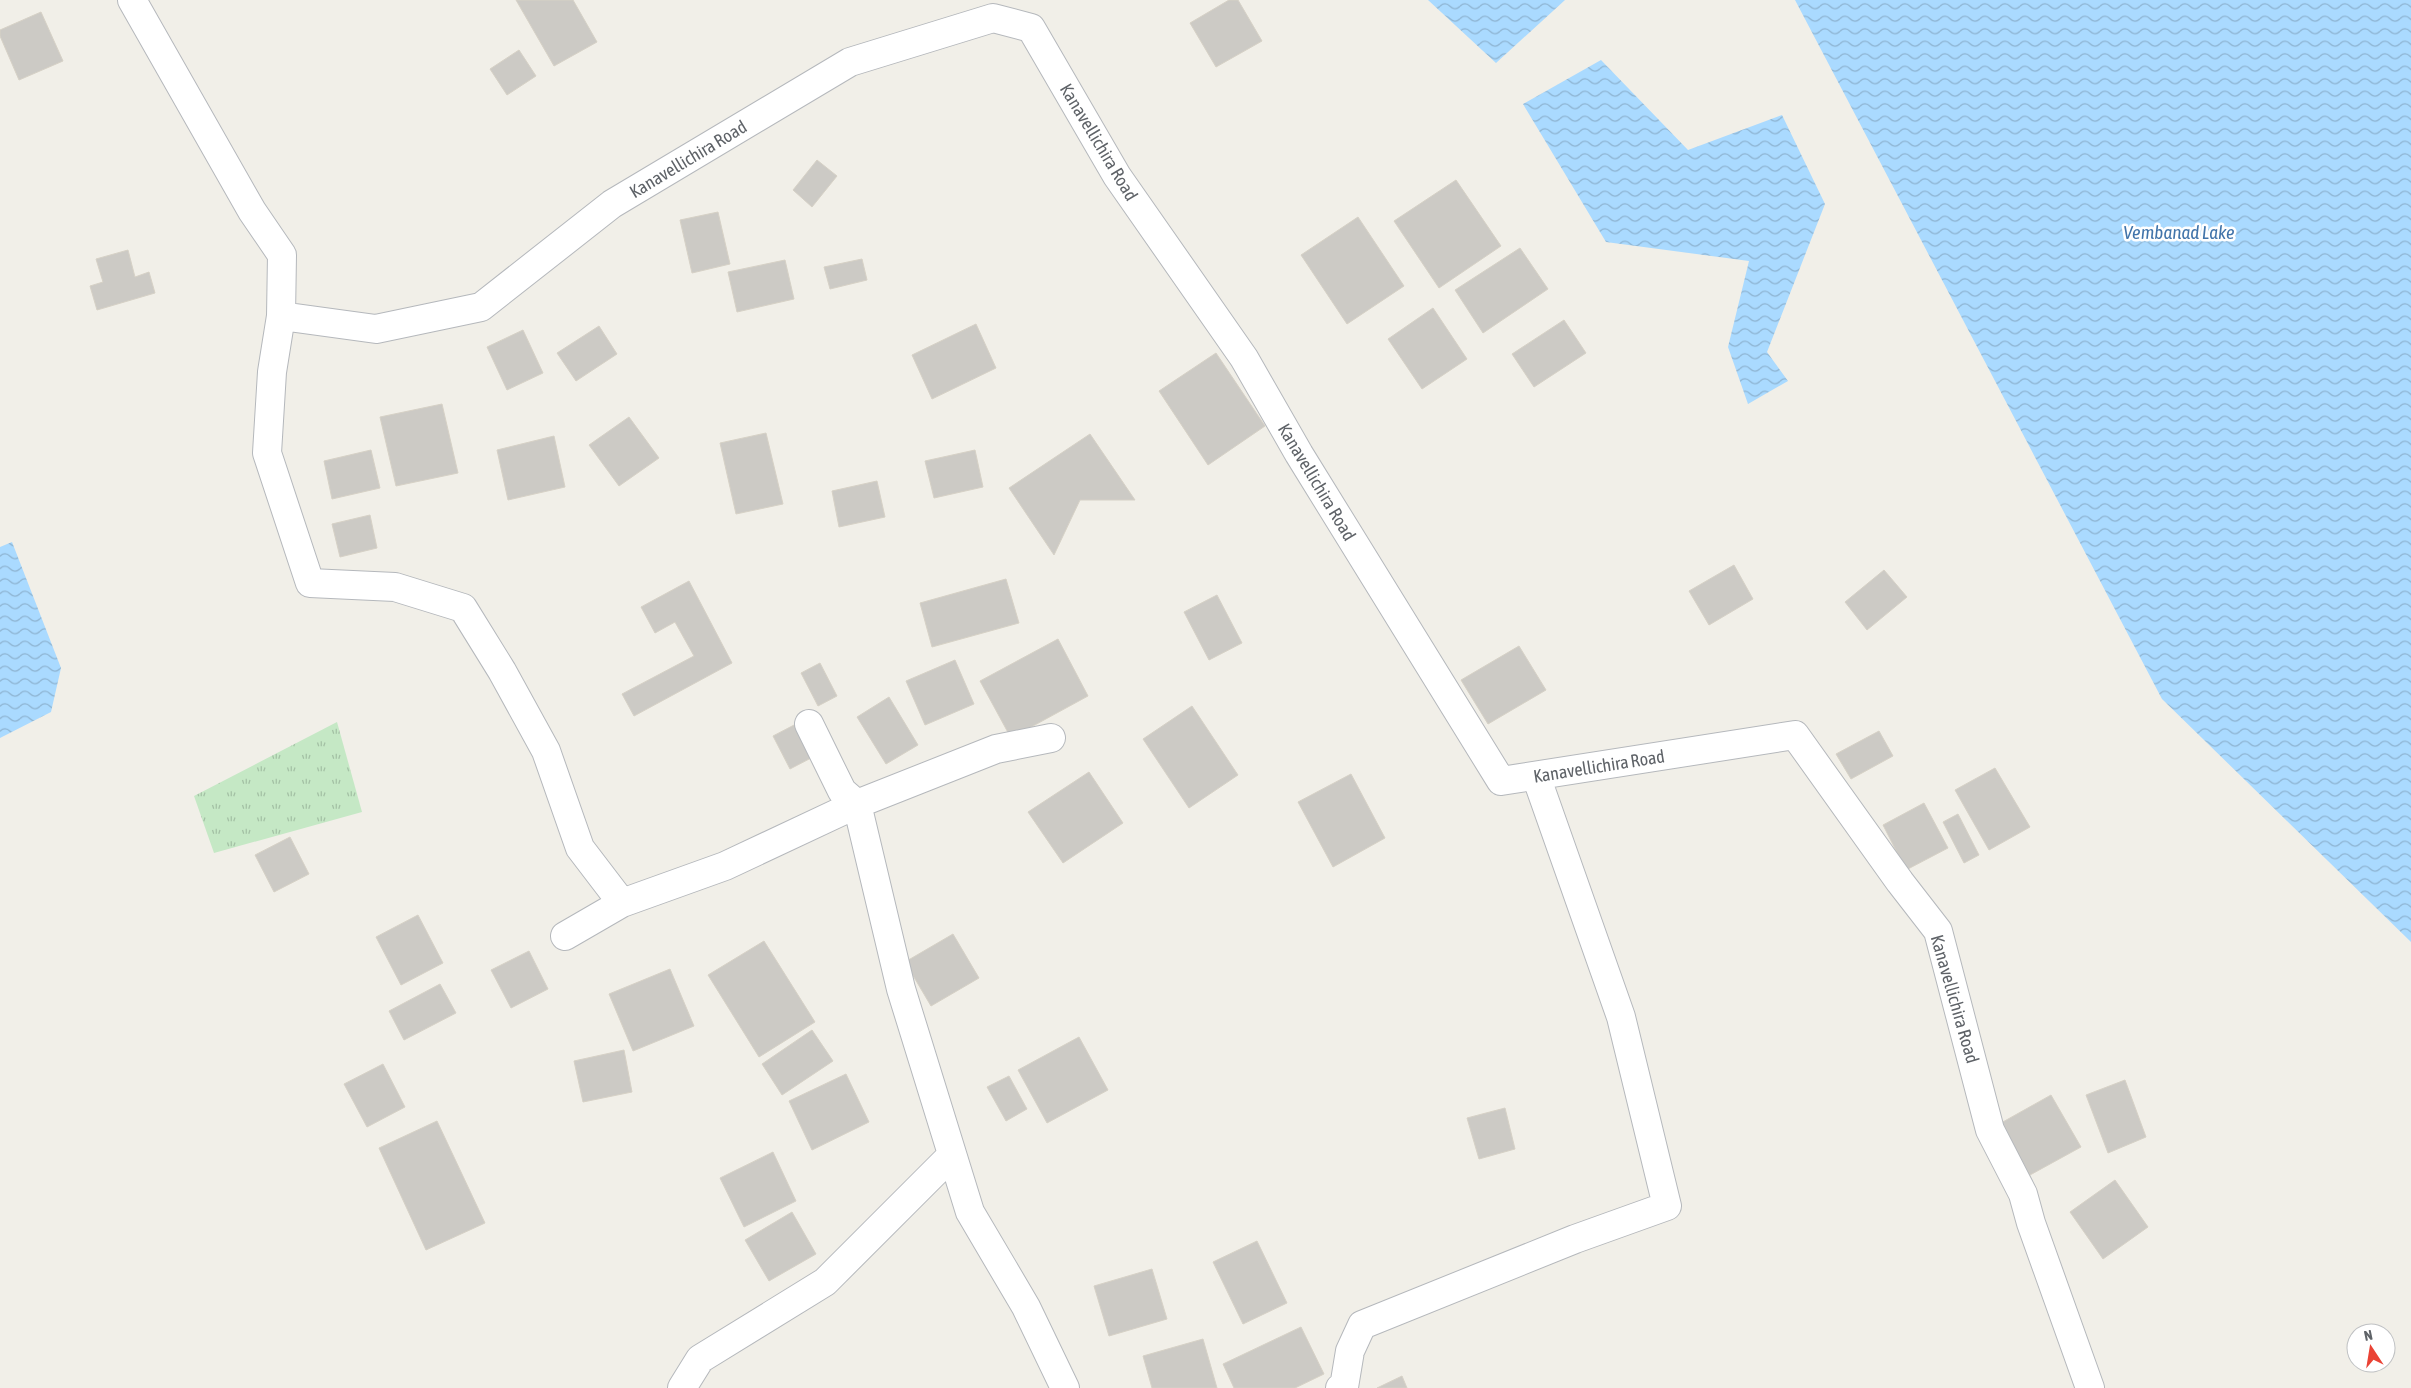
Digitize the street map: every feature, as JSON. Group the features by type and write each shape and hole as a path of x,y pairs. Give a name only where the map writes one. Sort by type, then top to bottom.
{"street":[{"path":"132,0 252,211 282,255 281,316 272,372 267,453 310,583 395,587 463,608 502,671 546,751 580,848 622,903"},
{"name":"Kanavellichira Road","path":"281,316 376,329 481,307 612,204 850,62 993,18 1031,28 1117,176 1244,358 1305,463 1501,781 1795,735 1900,882 1938,930 1990,1130 2023,1194 2040,1251 2090,1388"},
{"path":"809,724 842,791 857,804 901,989 970,1212 1026,1307 1066,1388"},
{"path":"565,936 622,903 725,866 857,804 996,749 1051,738"},
{"path":"1340,1388 1344,1387 1350,1351 1362,1325 1575,1239 1667,1206 1621,1017 1536,776"},
{"path":"682,1388 700,1359 825,1282 952,1155"}],"green space":[{"path":"337,722 362,812 214,853 194,796"}],"water":[{"path":"1428,0 1565,0 1496,63"},
{"name":"Vembanad Lake","path":"1795,0 2411,0 2411,942 2162,699"},
{"path":"1601,60 1688,150 1782,115 1825,204 1767,352 1788,381 1748,404 1728,347 1749,261 1606,242 1523,104"},
{"path":"12,542 61,668 51,712 0,738 0,547"}],"building":[{"path":"516,0 573,0 597,42 554,66"},
{"path":"1229,0 1238,0 1262,41 1216,67 1190,23"},
{"path":"41,12 63,61 19,80 0,36 0,30"},
{"path":"519,50 536,76 507,95 490,69"},
{"path":"817,160 837,176 812,207 793,190"},
{"path":"1456,180 1501,246 1439,288 1394,221"},
{"path":"718,212 730,264 692,273 680,220"},
{"path":"1358,217 1404,286 1347,324 1301,255"},
{"path":"1520,248 1548,289 1483,333 1455,290"},
{"path":"128,250 135,277 149,272 155,293 97,310 90,286 103,282 96,259"},
{"path":"862,259 867,280 830,289 824,267"},
{"path":"785,260 794,299 737,312 728,272"},
{"path":"1433,308 1467,359 1422,389 1388,339"},
{"path":"1564,320 1586,353 1534,387 1512,354"},
{"path":"976,324 996,368 932,399 912,355"},
{"path":"599,326 617,354 576,381 557,353"},
{"path":"523,330 543,373 507,390 487,347"},
{"path":"1216,353 1265,426 1208,465 1159,391"},
{"path":"442,404 458,473 396,486 380,417"},
{"path":"629,417 659,458 619,486 589,445"},
{"path":"766,433 783,504 736,514 720,443"},
{"path":"1090,434 1135,500 1080,500 1054,555 1009,488"},
{"path":"554,436 565,487 508,500 497,450"},
{"path":"371,450 380,488 332,499 324,461"},
{"path":"975,450 983,487 934,498 925,461"},
{"path":"877,481 885,517 839,527 832,491"},
{"path":"370,515 377,548 340,557 332,524"},
{"path":"1734,565 1753,599 1709,625 1689,591"},
{"path":"1884,570 1907,597 1867,630 1845,602"},
{"path":"1006,579 1019,623 932,647 920,603"},
{"path":"689,581 732,663 634,716 622,694 694,656 675,622 655,633 641,607"},
{"path":"1217,595 1242,643 1209,660 1184,612"},
{"path":"1058,639 1088,696 1011,738 980,681"},
{"path":"1519,646 1546,690 1488,724 1461,680"},
{"path":"955,660 974,704 925,725 906,681"},
{"path":"820,663 837,696 818,706 801,673"},
{"path":"889,697 918,745 886,764 857,717"},
{"path":"1192,706 1238,775 1189,808 1143,739"},
{"path":"796,724 813,757 790,769 773,736"},
{"path":"1879,731 1893,756 1851,779 1836,754"},
{"path":"1995,768 2030,827 1989,850 1955,790"},
{"path":"1089,772 1123,823 1063,863 1028,812"},
{"path":"1351,774 1385,838 1333,867 1298,802"},
{"path":"1924,803 1948,848 1906,870 1883,825"},
{"path":"1958,814 1979,855 1964,863 1943,822"},
{"path":"290,837 309,874 274,892 255,855"},
{"path":"418,915 443,963 401,985 376,937"},
{"path":"953,934 979,978 931,1006 905,962"},
{"path":"764,941 815,1022 759,1057 708,975"},
{"path":"529,951 548,989 511,1008 491,970"},
{"path":"670,969 694,1026 633,1051 609,994"},
{"path":"440,984 456,1013 404,1040 389,1011"},
{"path":"812,1030 833,1061 782,1095 762,1064"},
{"path":"1079,1037 1108,1090 1047,1123 1018,1070"},
{"path":"624,1050 632,1092 583,1102 574,1061"},
{"path":"383,1064 405,1107 367,1127 344,1084"},
{"path":"846,1074 869,1122 812,1150 789,1101"},
{"path":"1009,1076 1027,1109 1006,1121 987,1087"},
{"path":"2125,1080 2146,1137 2108,1153 2086,1095"},
{"path":"2051,1095 2081,1147 2030,1175 2001,1123"},
{"path":"1505,1108 1515,1149 1479,1159 1467,1118"},
{"path":"437,1121 485,1223 426,1250 379,1148"},
{"path":"773,1152 796,1201 744,1227 720,1178"},
{"path":"2115,1180 2148,1227 2103,1259 2070,1212"},
{"path":"792,1212 816,1254 769,1281 745,1240"},
{"path":"1257,1241 1287,1303 1243,1324 1213,1262"},
{"path":"1152,1269 1167,1319 1109,1336 1094,1286"},
{"path":"1301,1327 1324,1374 1295,1388 1234,1388 1223,1364"},
{"path":"1203,1339 1217,1388 1152,1388 1143,1356"},
{"path":"1402,1376 1407,1388 1377,1388"}]}
